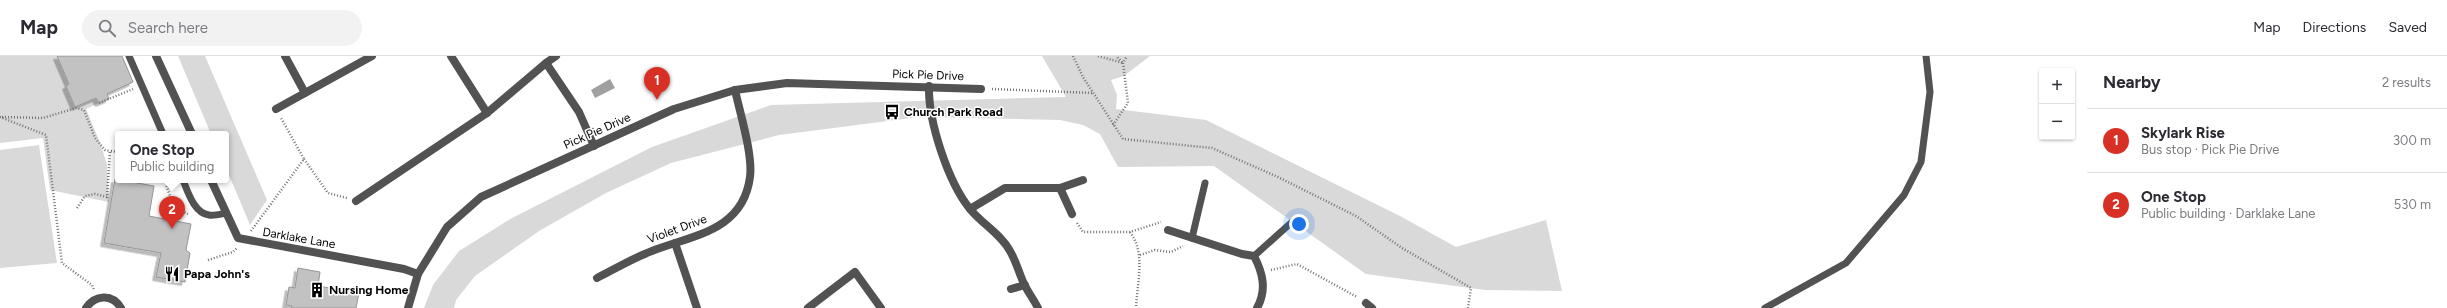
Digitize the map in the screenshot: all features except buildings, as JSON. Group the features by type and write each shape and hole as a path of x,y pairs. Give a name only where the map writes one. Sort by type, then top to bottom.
{"street":[{"path":"156,56 191,131"},
{"path":"285,56 305,93"},
{"path":"276,109 372,56"},
{"path":"451,56 487,113"},
{"path":"356,201 487,113 556,56"},
{"path":"546,63 579,112 594,146"},
{"name":"Pick Pie Drive","path":"408,308 418,274 447,227 481,197 674,109 735,90 787,83 929,86 981,89"},
{"path":"929,86 929,107 935,131 951,175 970,209 998,234 1010,251 1025,285 1038,308"},
{"name":"Violet Drive","path":"597,278 651,251 706,232 726,222 743,200 750,176 747,144 735,90"},
{"path":"970,209 1005,188 1060,188 1083,180"},
{"name":"Darklake Lane","path":"212,183 238,238 244,241 404,269 418,274"},
{"path":"1060,188 1072,214"},
{"path":"1168,230 1242,254 1254,256 1263,273 1263,286 1257,308"},
{"path":"675,243 696,308"},
{"path":"808,308 855,272 881,308"},
{"path":"1011,289 1025,285"},
{"path":"86,308 97,298 109,298 121,308"}],"lane":[{"path":"129,56 162,131"},
{"path":"1765,308 1846,263 1904,195 1921,162 1930,92 1926,56"},
{"path":"1192,238 1205,182"},
{"path":"184,183 192,202 199,210 209,216 226,213"},
{"path":"1254,256 1292,222"}],"path":[{"path":"1073,56 1093,93 1123,139 1212,148 1278,177 1356,216 1402,248 1470,288 1468,308"},
{"path":"1098,56 1123,63"},
{"path":"1116,56 1123,63"},
{"path":"1113,125 1128,103 1123,63 1127,56"},
{"path":"99,103 142,86"},
{"path":"981,89 1093,93"},
{"path":"0,117 43,118 76,108 84,110 95,138 105,150 115,152"},
{"path":"276,109 304,159 328,193 356,201"},
{"path":"0,117 46,135 62,263 92,285 97,298"},
{"path":"77,208 85,196 95,194 107,197 110,151"},
{"path":"208,260 233,252 244,241 304,159"},
{"path":"1072,214 1083,232 1130,232 1160,222 1168,230"},
{"path":"1130,232 1138,242 1140,255 1136,308"},
{"path":"1140,255 1155,250 1171,252 1185,246 1192,238"},
{"path":"1263,273 1298,264 1369,305"}],"shaded area":[{"path":"0,56 57,56 69,84 66,86 75,107 96,98 99,103 86,109 101,145 107,165 109,202 50,190 43,138 0,143"},
{"path":"178,56 205,56 267,200 250,225 229,175 229,131 210,131"},
{"path":"1042,56 1150,56 1124,76 1111,80 1117,95 1116,109 1206,120 1400,216 1456,247 1546,220 1562,291 1485,290 1366,274 1214,166 1118,167 1100,134 1083,125 1060,120 919,117 779,135 671,163 606,193 539,231 475,276 456,300 454,308 424,308 433,285 459,251 512,218 652,147 771,105 1066,97"},
{"path":"610,79 615,88 595,98 591,90"},
{"path":"39,145 57,263 0,268 0,150"}],"place":[{"name":"Skylark Rise","path":"657,100"},
{"name":"Church Park Road","path":"892,112"},
{"name":"One Stop","path":"172,229"},
{"name":"Papa John's","path":"172,274"},
{"name":"Nursing Home","path":"317,290"}]}
